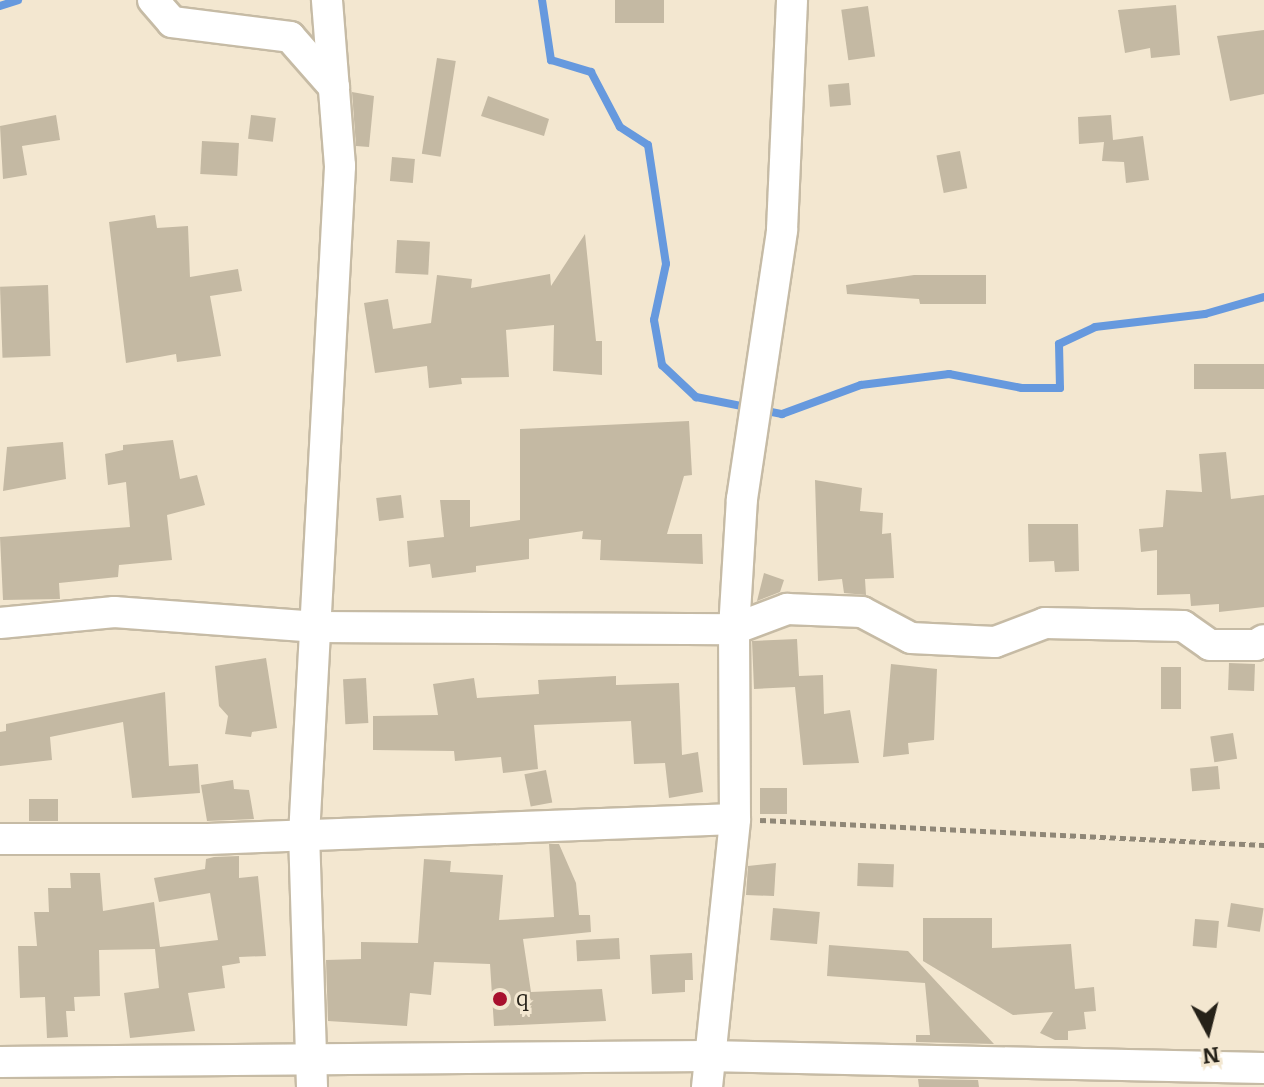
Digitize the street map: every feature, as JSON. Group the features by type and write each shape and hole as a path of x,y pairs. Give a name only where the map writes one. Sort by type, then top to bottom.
{"street":[{"path":"153,0 172,22 290,37 334,87"},
{"path":"312,1074 304,836 340,166 327,0"},
{"path":"707,1087 707,1056 735,819 734,629 753,426 782,230 792,0"},
{"path":"0,623 114,612 317,627 734,629 787,609 862,612 911,638 995,642 1045,623 1183,626 1210,645 1256,645 1264,640"},
{"path":"0,839 304,836 735,819"},
{"path":"0,1062 312,1074 707,1056 1264,1068"}],"path":[{"path":"735,819 1264,845"}],"building":[{"path":"615,0 664,0 664,23 615,23"},
{"path":"1176,5 1180,55 1151,58 1150,48 1125,53 1118,10"},
{"path":"868,6 875,57 848,60 841,10"},
{"path":"1264,30 1264,94 1230,101 1217,36"},
{"path":"437,58 456,61 441,157 422,154"},
{"path":"849,83 851,105 830,107 828,85"},
{"path":"352,92 374,96 369,147 356,146"},
{"path":"488,96 549,119 544,136 481,116"},
{"path":"56,115 60,140 22,146 27,175 3,179 0,126"},
{"path":"251,115 276,118 273,142 248,139"},
{"path":"1111,115 1113,140 1143,136 1149,180 1126,183 1124,162 1102,161 1104,142 1079,144 1078,117"},
{"path":"202,141 239,143 237,176 200,174"},
{"path":"960,151 967,188 944,193 936,156"},
{"path":"392,157 415,159 413,183 390,181"},
{"path":"155,215 157,228 188,226 190,277 238,269 242,291 210,296 221,356 177,362 176,354 126,363 109,222"},
{"path":"585,234 596,341 602,341 602,375 553,371 554,325 506,330 509,377 461,378 462,384 429,388 427,366 375,373 364,303 388,299 393,329 431,323 437,275 472,279 471,288 550,274 551,286"},
{"path":"397,240 430,242 428,275 395,273"},
{"path":"914,275 986,275 986,304 920,304 919,299 847,294 846,285"},
{"path":"48,285 50,356 3,358 0,287"},
{"path":"1194,364 1264,364 1264,389 1194,389"},
{"path":"689,421 692,475 684,476 667,534 702,534 703,564 600,560 601,540 582,539 583,531 529,539 529,559 476,566 476,572 432,578 430,564 409,567 407,541 444,537 440,500 470,500 470,527 520,520 520,429"},
{"path":"173,440 180,479 197,475 205,505 167,515 172,560 119,565 118,577 59,583 60,599 3,600 0,537 130,527 126,482 108,485 105,454 123,450 123,445"},
{"path":"63,442 66,479 3,491 7,447"},
{"path":"1226,452 1231,499 1264,495 1264,607 1219,612 1219,604 1191,606 1190,594 1157,595 1157,550 1141,552 1139,529 1163,527 1166,490 1202,492 1199,454"},
{"path":"815,480 862,488 860,511 883,513 882,534 891,533 894,578 865,579 866,595 844,593 842,579 818,581"},
{"path":"401,495 404,518 379,521 376,498"},
{"path":"1028,524 1078,524 1079,571 1055,572 1054,561 1029,562"},
{"path":"764,573 784,580 780,592 757,601"},
{"path":"797,639 799,676 823,675 824,714 850,710 859,763 803,765 795,687 754,689 752,641"},
{"path":"266,658 277,728 252,732 251,737 225,734 228,716 219,706 215,666"},
{"path":"1229,663 1255,664 1254,691 1228,690"},
{"path":"891,664 937,669 934,740 908,743 909,754 883,757"},
{"path":"1161,667 1181,667 1181,709 1161,709"},
{"path":"616,676 616,685 679,683 682,755 698,752 703,792 669,798 665,763 634,764 631,721 534,725 538,769 503,773 501,757 455,761 454,751 373,750 373,716 438,715 433,684 474,678 477,698 539,694 538,680"},
{"path":"366,678 368,723 345,724 343,679"},
{"path":"165,692 169,766 198,764 200,793 132,798 123,722 50,737 52,760 0,766 0,732 6,731 6,724"},
{"path":"1233,733 1237,759 1214,762 1210,737"},
{"path":"1218,766 1220,789 1192,791 1190,768"},
{"path":"546,770 552,802 531,807 524,774"},
{"path":"233,780 234,789 249,790 254,819 207,821 201,785"},
{"path":"760,788 787,788 787,814 760,814"},
{"path":"29,799 58,799 58,821 29,821"},
{"path":"549,844 559,844 576,883 579,915 590,915 591,932 523,939 531,992 602,989 606,1021 494,1026 490,964 434,962 431,995 410,993 407,1026 328,1021 326,960 361,959 361,942 418,943 424,859 451,861 450,872 503,875 499,920 554,917"},
{"path":"239,856 239,878 258,876 266,956 239,957 240,963 222,966 225,988 188,993 195,1031 130,1038 124,993 159,988 155,949 99,950 100,996 74,997 75,1011 66,1011 68,1037 47,1038 45,997 20,998 18,946 37,946 34,912 49,912 48,888 71,888 70,873 100,873 103,911 154,902 160,947 218,940 210,893 159,902 154,878 205,869 206,859"},
{"path":"776,863 774,896 746,895 748,866"},
{"path":"858,863 894,864 893,887 857,886"},
{"path":"1231,903 1264,908 1260,932 1227,927"},
{"path":"773,908 820,912 817,944 770,940"},
{"path":"923,918 992,918 992,948 1071,944 1075,989 1094,987 1096,1011 1084,1012 1086,1029 1068,1031 1068,1040 1055,1040 1040,1033 1053,1012 1013,1015 923,961"},
{"path":"1195,919 1219,921 1217,948 1193,946"},
{"path":"619,938 620,959 577,961 576,940"},
{"path":"829,945 908,951 994,1044 916,1042 916,1035 930,1035 925,983 827,976"},
{"path":"692,953 693,980 685,980 685,992 652,994 650,955"},
{"path":"918,1079 978,1080 979,1087 919,1087"}],"waterway":[{"path":"0,6 18,0"},
{"path":"542,0 551,60 591,72 620,127 648,145 666,264 654,320 662,365 696,397 782,414 861,385 949,374 1022,388 1060,388 1059,344 1095,327 1205,314 1264,297"}],"place":[{"name":"q","path":"500,999"}]}
